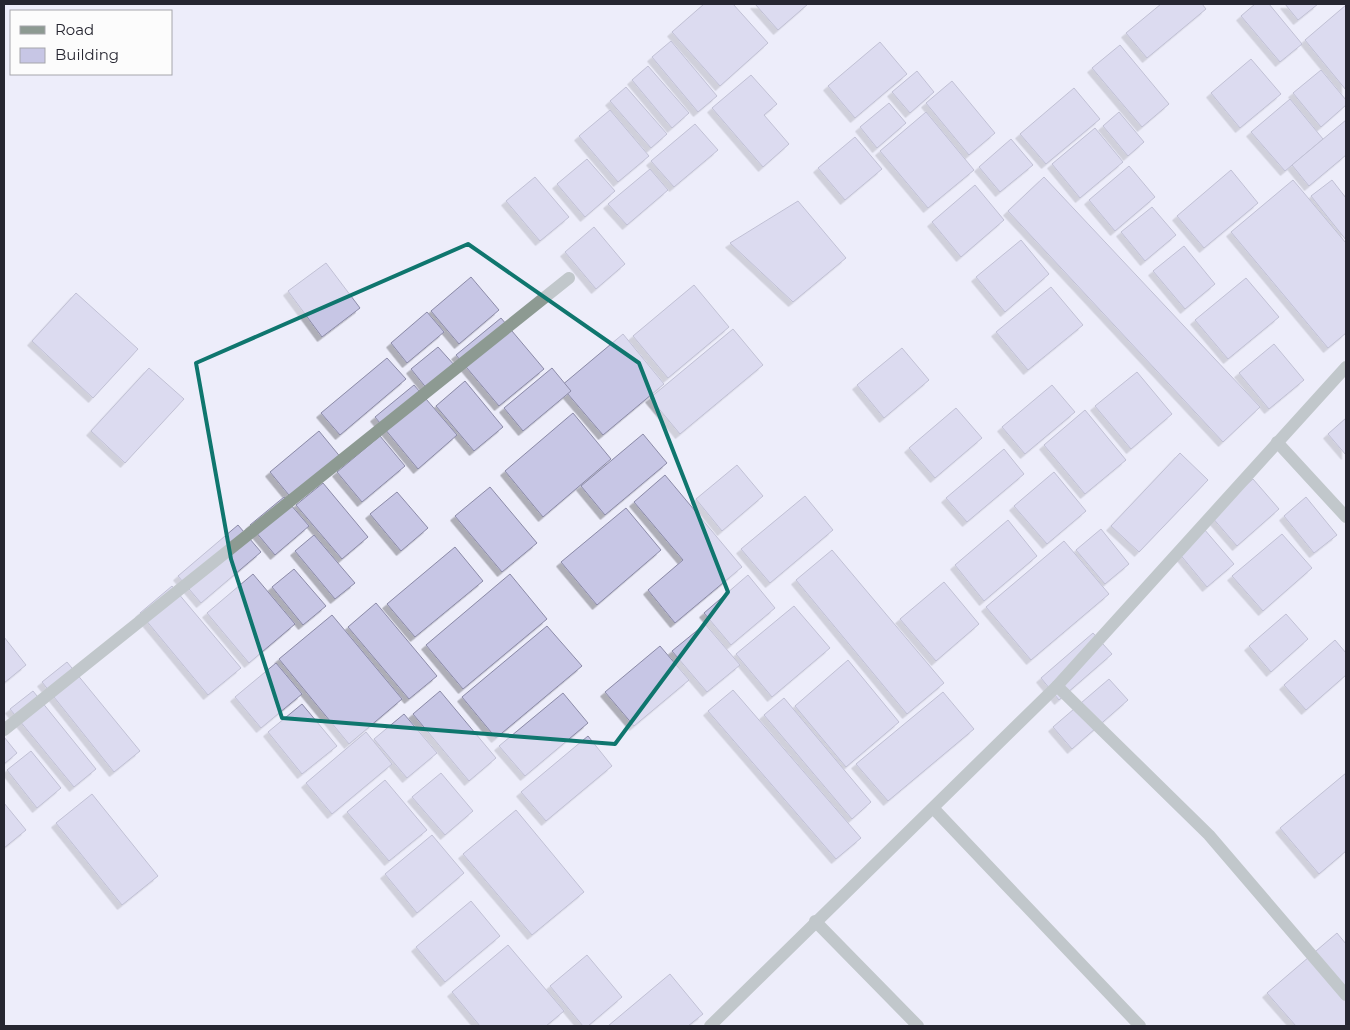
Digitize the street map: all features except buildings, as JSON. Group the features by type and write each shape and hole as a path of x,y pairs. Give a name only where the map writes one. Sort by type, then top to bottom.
{"street":[{"path":"4,730 569,278"},
{"path":"710,1026 815,921 934,809 1057,686 1346,367"},
{"path":"1278,442 1346,518"},
{"path":"1057,686 1209,835 1346,995"},
{"path":"934,809 1140,1026"},
{"path":"815,921 918,1026"}],"highlighted area":[{"path":"468,244 639,363 728,592 615,744 282,718 231,559 196,363"}]}
